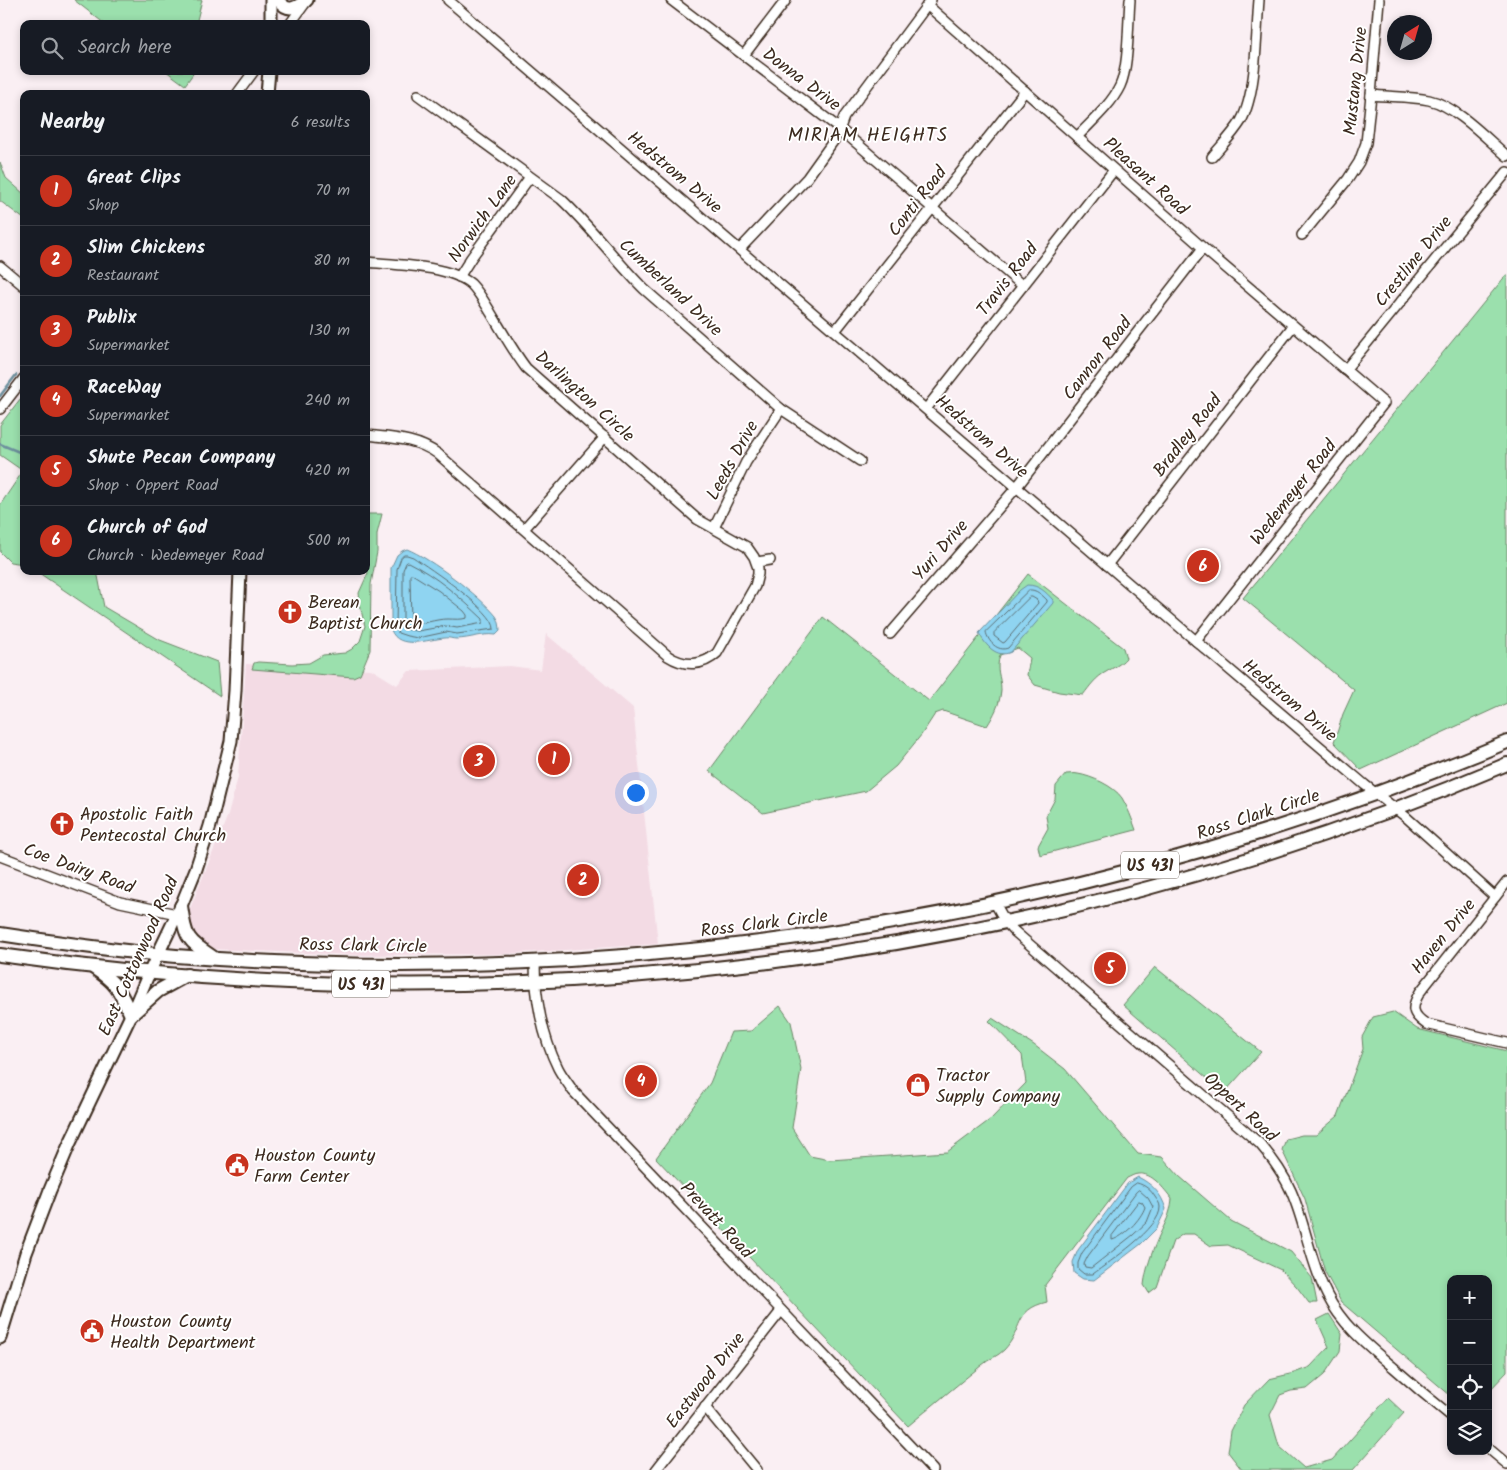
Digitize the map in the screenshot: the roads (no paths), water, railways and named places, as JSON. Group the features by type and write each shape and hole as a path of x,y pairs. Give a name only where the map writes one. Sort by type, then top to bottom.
{"highway":[{"name":"Ross Clark Circle","path":"0,934 158,954 329,964 536,962 670,952 789,939 891,923 995,903 1055,890 1161,862 1275,828 1376,794 1461,762 1507,742"},
{"name":"US 431","path":"0,955 92,967 187,976 290,982 414,984 535,982 638,976 794,958 895,942 1006,921 1112,896 1193,874 1283,847 1395,809 1507,764"},
{"path":"179,910 184,930 189,938 197,947 214,958"},
{"path":"789,939 794,958"},
{"path":"414,984 416,972 426,964"},
{"path":"92,967 109,978 118,987 131,1015 158,991 187,976"}],"main road":[{"path":"271,0 271,20"},
{"path":"278,0 283,6 293,8 307,0"},
{"path":"267,90 269,75"},
{"name":"East Cottonwood Road","path":"1,1333 26,1253 47,1197 69,1145 179,910 196,869 210,826 229,749 235,692 240,575"}],"street":[{"path":"293,20 307,0"},
{"name":"Hedstrom Drive","path":"448,0 1016,488 1395,809 1495,897"},
{"name":"Donna Drive","path":"671,0 840,128 1023,286"},
{"path":"744,55 786,0"},
{"path":"1077,137 1110,101 1120,86 1125,69 1130,0"},
{"path":"1212,158 1241,121 1249,101 1253,80 1259,0"},
{"name":"Mustang Drive","path":"1302,235 1348,179 1359,162 1366,143 1379,0"},
{"path":"740,249 807,178 837,136 844,117 929,2"},
{"name":"Pleasant Road","path":"929,2 1024,91 1344,370"},
{"path":"240,90 251,75"},
{"name":"Conti Road","path":"835,331 1024,91"},
{"name":"Cumberland Drive","path":"418,94 561,199 579,216 644,289 781,409 860,461"},
{"path":"1371,95 1430,100 1445,105 1460,115 1507,156"},
{"name":"Travis Road","path":"926,409 1114,170"},
{"name":"Crestline Drive","path":"1344,370 1507,172"},
{"name":"Norwich Lane","path":"459,277 530,177"},
{"name":"Cannon Road","path":"1016,488 1203,248"},
{"name":"Darlington Circle","path":"370,262 437,269 459,277 471,284 481,296 526,368 697,519 747,547 757,562"},
{"path":"0,266 20,283"},
{"name":"Bradley Road","path":"1107,565 1293,326"},
{"name":"Wedemeyer Road","path":"1196,641 1384,404 1344,370"},
{"path":"0,409 20,383"},
{"name":"Leeds Drive","path":"714,528 746,462 781,409"},
{"path":"370,435 409,439 431,449 668,656 684,664 698,668 721,648 755,586 758,574 757,562 770,560"},
{"path":"524,529 605,437"},
{"name":"Yuri Drive","path":"890,634 1016,488"},
{"name":"Coe Dairy Road","path":"0,856 120,902 179,910"},
{"name":"Haven Drive","path":"1507,882 1420,992 1414,1003 1415,1014 1426,1024 1507,1043"},
{"name":"Oppert Road","path":"995,903 1014,931 1260,1144 1278,1168 1291,1190 1317,1273 1333,1307 1345,1324 1362,1341 1447,1413"},
{"name":"Prevatt Road","path":"536,962 535,982 547,1040 558,1068 573,1090 933,1470"},
{"name":"Eastwood Drive","path":"656,1470 781,1311"},
{"path":"705,1408 757,1470"},
{"path":"1492,1451 1507,1464"}],"water":[{"path":"407,549 428,560 479,598 498,619 500,631 496,635 415,642 400,640 395,636 391,630 391,568 397,555"},
{"path":"1027,585 1035,586 1048,594 1053,603 1011,652 1001,654 992,650 979,633"},
{"path":"1138,1177 1155,1190 1164,1203 1166,1209 1157,1228 1141,1244 1094,1280 1083,1279 1074,1273 1073,1262 1078,1250 1128,1183"}],"waterway":[{"path":"0,396 16,375"},
{"path":"0,444 20,452"}],"place":[{"name":"Church of God","path":"1203,566"},
{"name":"Berean Baptist Church","path":"290,612"},
{"name":"Great Clips","path":"554,759"},
{"name":"Publix","path":"479,761"},
{"name":"Apostolic Faith Pentecostal Church","path":"62,824"},
{"name":"Slim Chickens","path":"583,880"},
{"name":"Shute Pecan Company","path":"1110,968"},
{"name":"RaceWay","path":"641,1081"},
{"name":"Tractor Supply Company","path":"918,1085"},
{"name":"Houston County Farm Center","path":"237,1165"},
{"name":"Houston County Health Department","path":"92,1331"}],"district":[{"name":"MIRIAM HEIGHTS","path":"868,134"}]}
